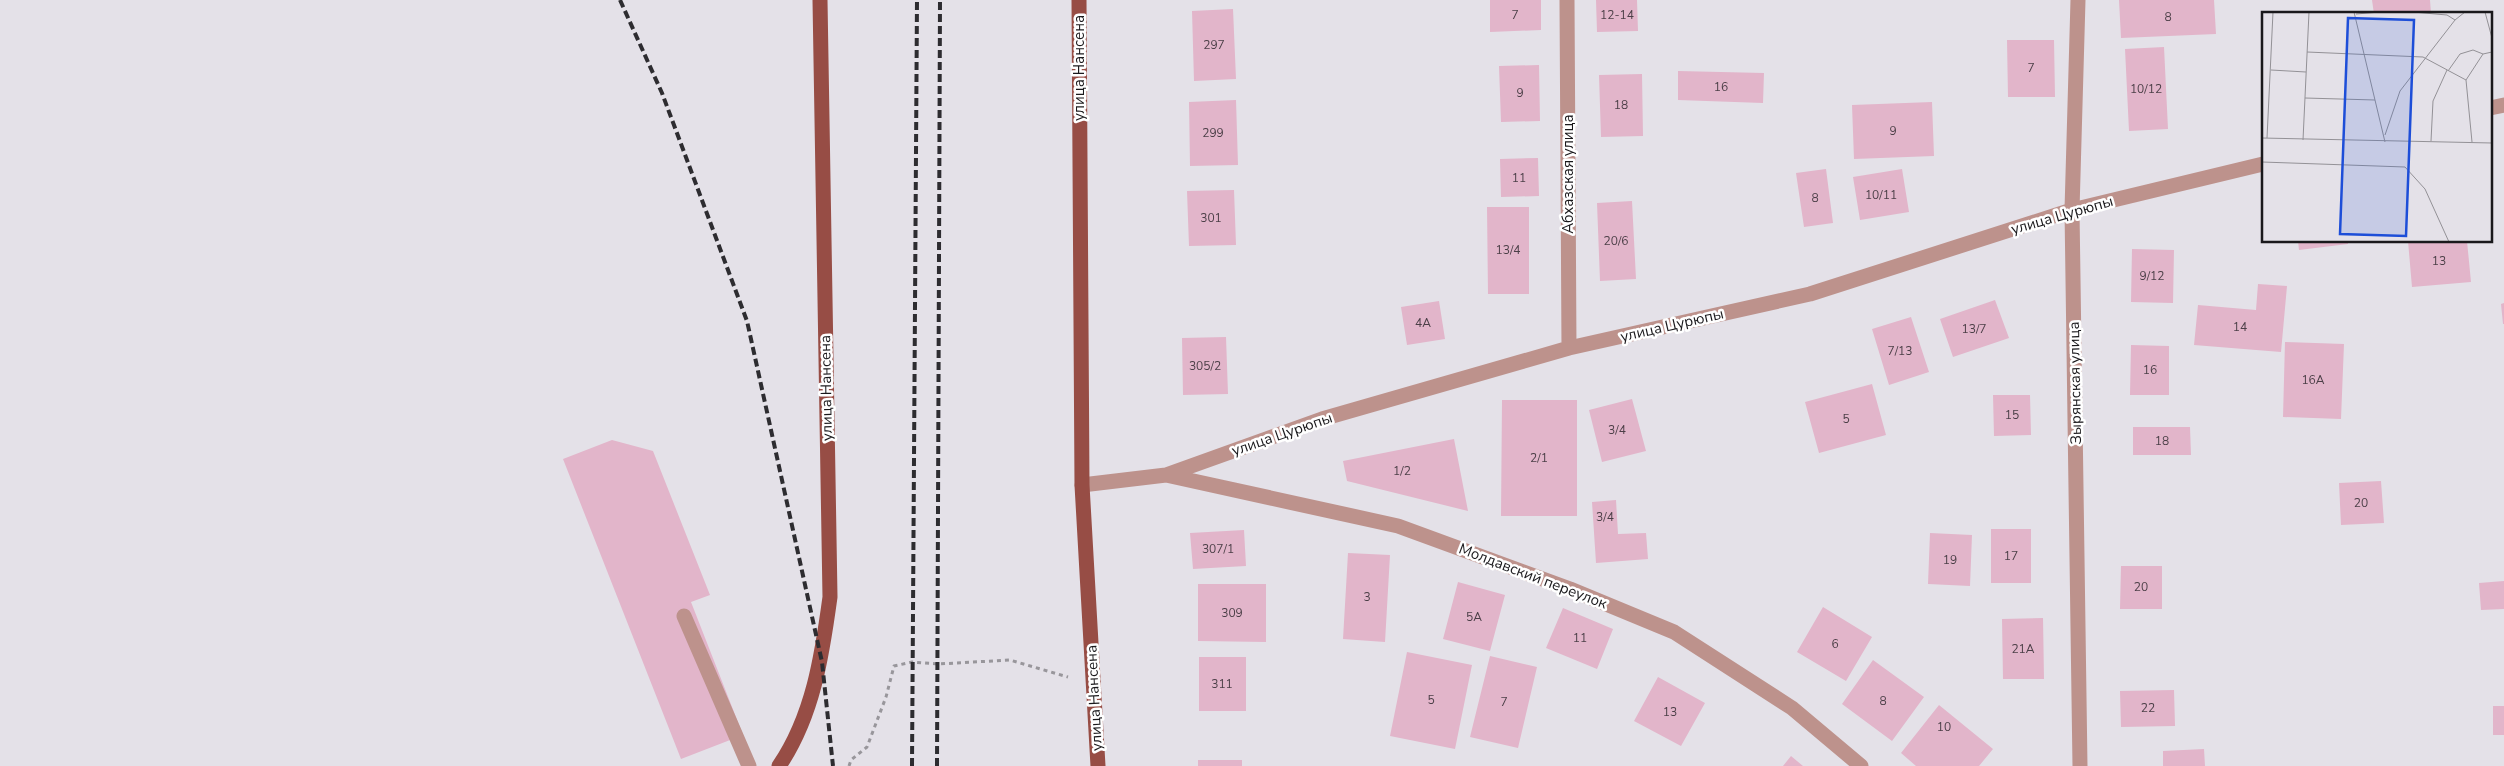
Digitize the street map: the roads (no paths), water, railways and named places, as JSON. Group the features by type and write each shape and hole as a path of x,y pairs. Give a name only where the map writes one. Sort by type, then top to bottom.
{"main road":[{"name":"улица Нансена","path":"779,766 802,724 822,662 830,597 820,0"},
{"name":"улица Нансена","path":"1079,0 1082,485 1098,766"}],"street":[{"name":"Абхазская улица","path":"1567,0 1569,348"},
{"name":"Зырянская улица","path":"2078,0 2072,210 2080,766"},
{"name":"улица Цурюпы","path":"1082,485 1166,475 1322,419 1569,348 1810,294 2072,210 2262,164"},
{"name":"Молдавский переулок","path":"1166,475 1398,526 1570,589 1674,632 1792,708 1861,766"},
{"path":"684,616 749,766"}],"railway":[{"path":"620,0 662,93 747,321 822,662 833,766"},
{"path":"912,766 917,0"},
{"path":"937,766 940,0"}]}
